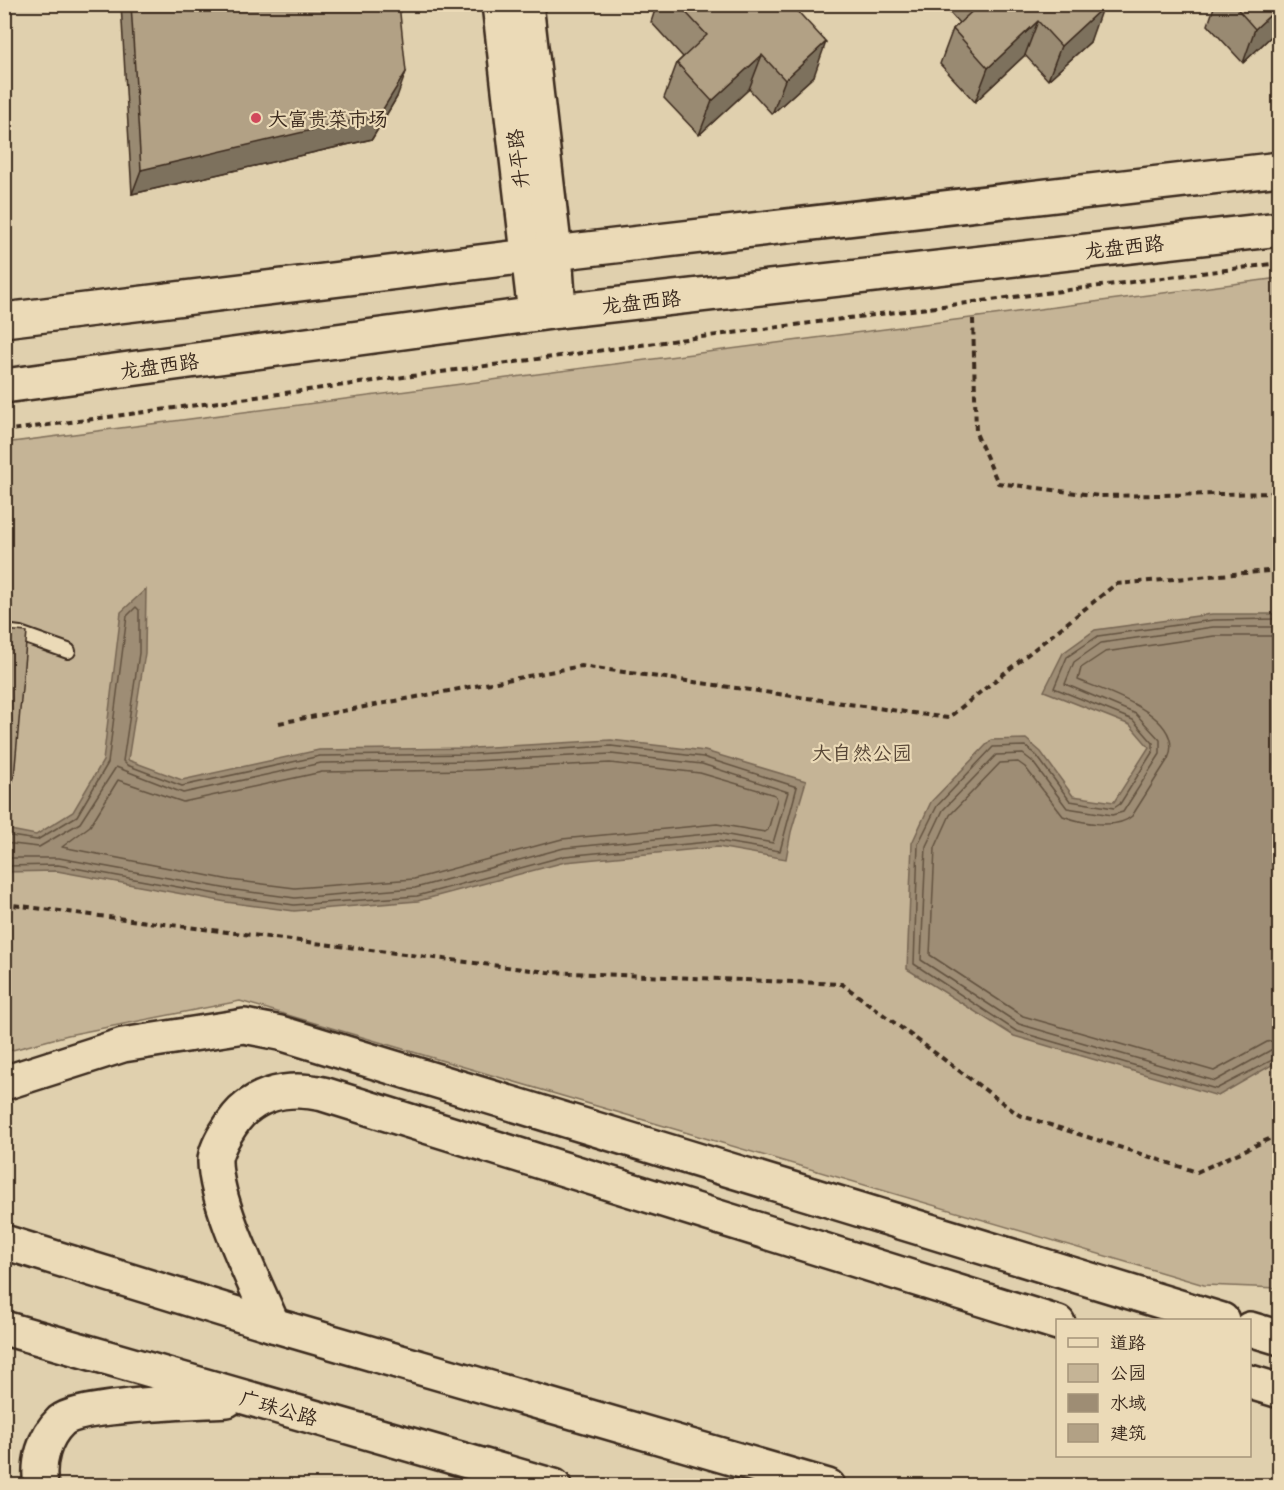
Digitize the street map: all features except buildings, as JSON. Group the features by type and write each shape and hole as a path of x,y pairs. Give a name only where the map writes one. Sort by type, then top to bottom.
{"main road":[{"name":"升平路","path":"499,4 542,254 547,312"},
{"path":"526,4 542,254"},
{"path":"4,320 542,254 1280,169"},
{"name":"龙盘西路","path":"4,387 547,312 1280,229"},
{"path":"4,1083 123,1045 244,1026 280,1033 1219,1319"},
{"path":"273,1325 232,1225 219,1186 214,1160 238,1113 252,1102 292,1089 323,1094 1056,1322"},
{"path":"4,1242 273,1325 648,1435 828,1485"},
{"name":"广珠公路","path":"4,1328 554,1485"},
{"path":"1251,1329 1280,1338"},
{"path":"1251,1382 1280,1392"},
{"path":"40,1485 40,1463 48,1440 62,1420 89,1411 247,1398"}],"lane":[{"path":"4,632 20,634 68,651"}],"path":[{"path":"4,431 681,340 1280,263"},
{"path":"973,319 976,433 998,483 1100,496 1280,493"},
{"path":"279,723 580,666 948,718 1116,584 1280,570"},
{"path":"4,904 547,972 842,984 1019,1115 1197,1172 1280,1134"}],"green space":[{"name":"大自然公园","path":"1279,278 1279,1288 1204,1285 240,1001 68,1035 5,1052 5,443"}],"water":[{"path":"146,589 145,653 128,760 182,780 319,750 473,748 611,740 705,751 806,781 791,832 786,859 718,847 565,862 418,901 294,911 226,902 57,871 5,872 5,829 36,835 73,812 103,761 121,612"},
{"path":"1212,614 1280,614 1279,1061 1218,1096 1014,1036 907,969 912,843 931,802 991,740 1026,739 1041,752 1073,796 1114,802 1149,747 1130,725 1044,691 1063,653 1095,630"}],"place":[{"name":"大富贵菜市场","path":"256,118"}]}
